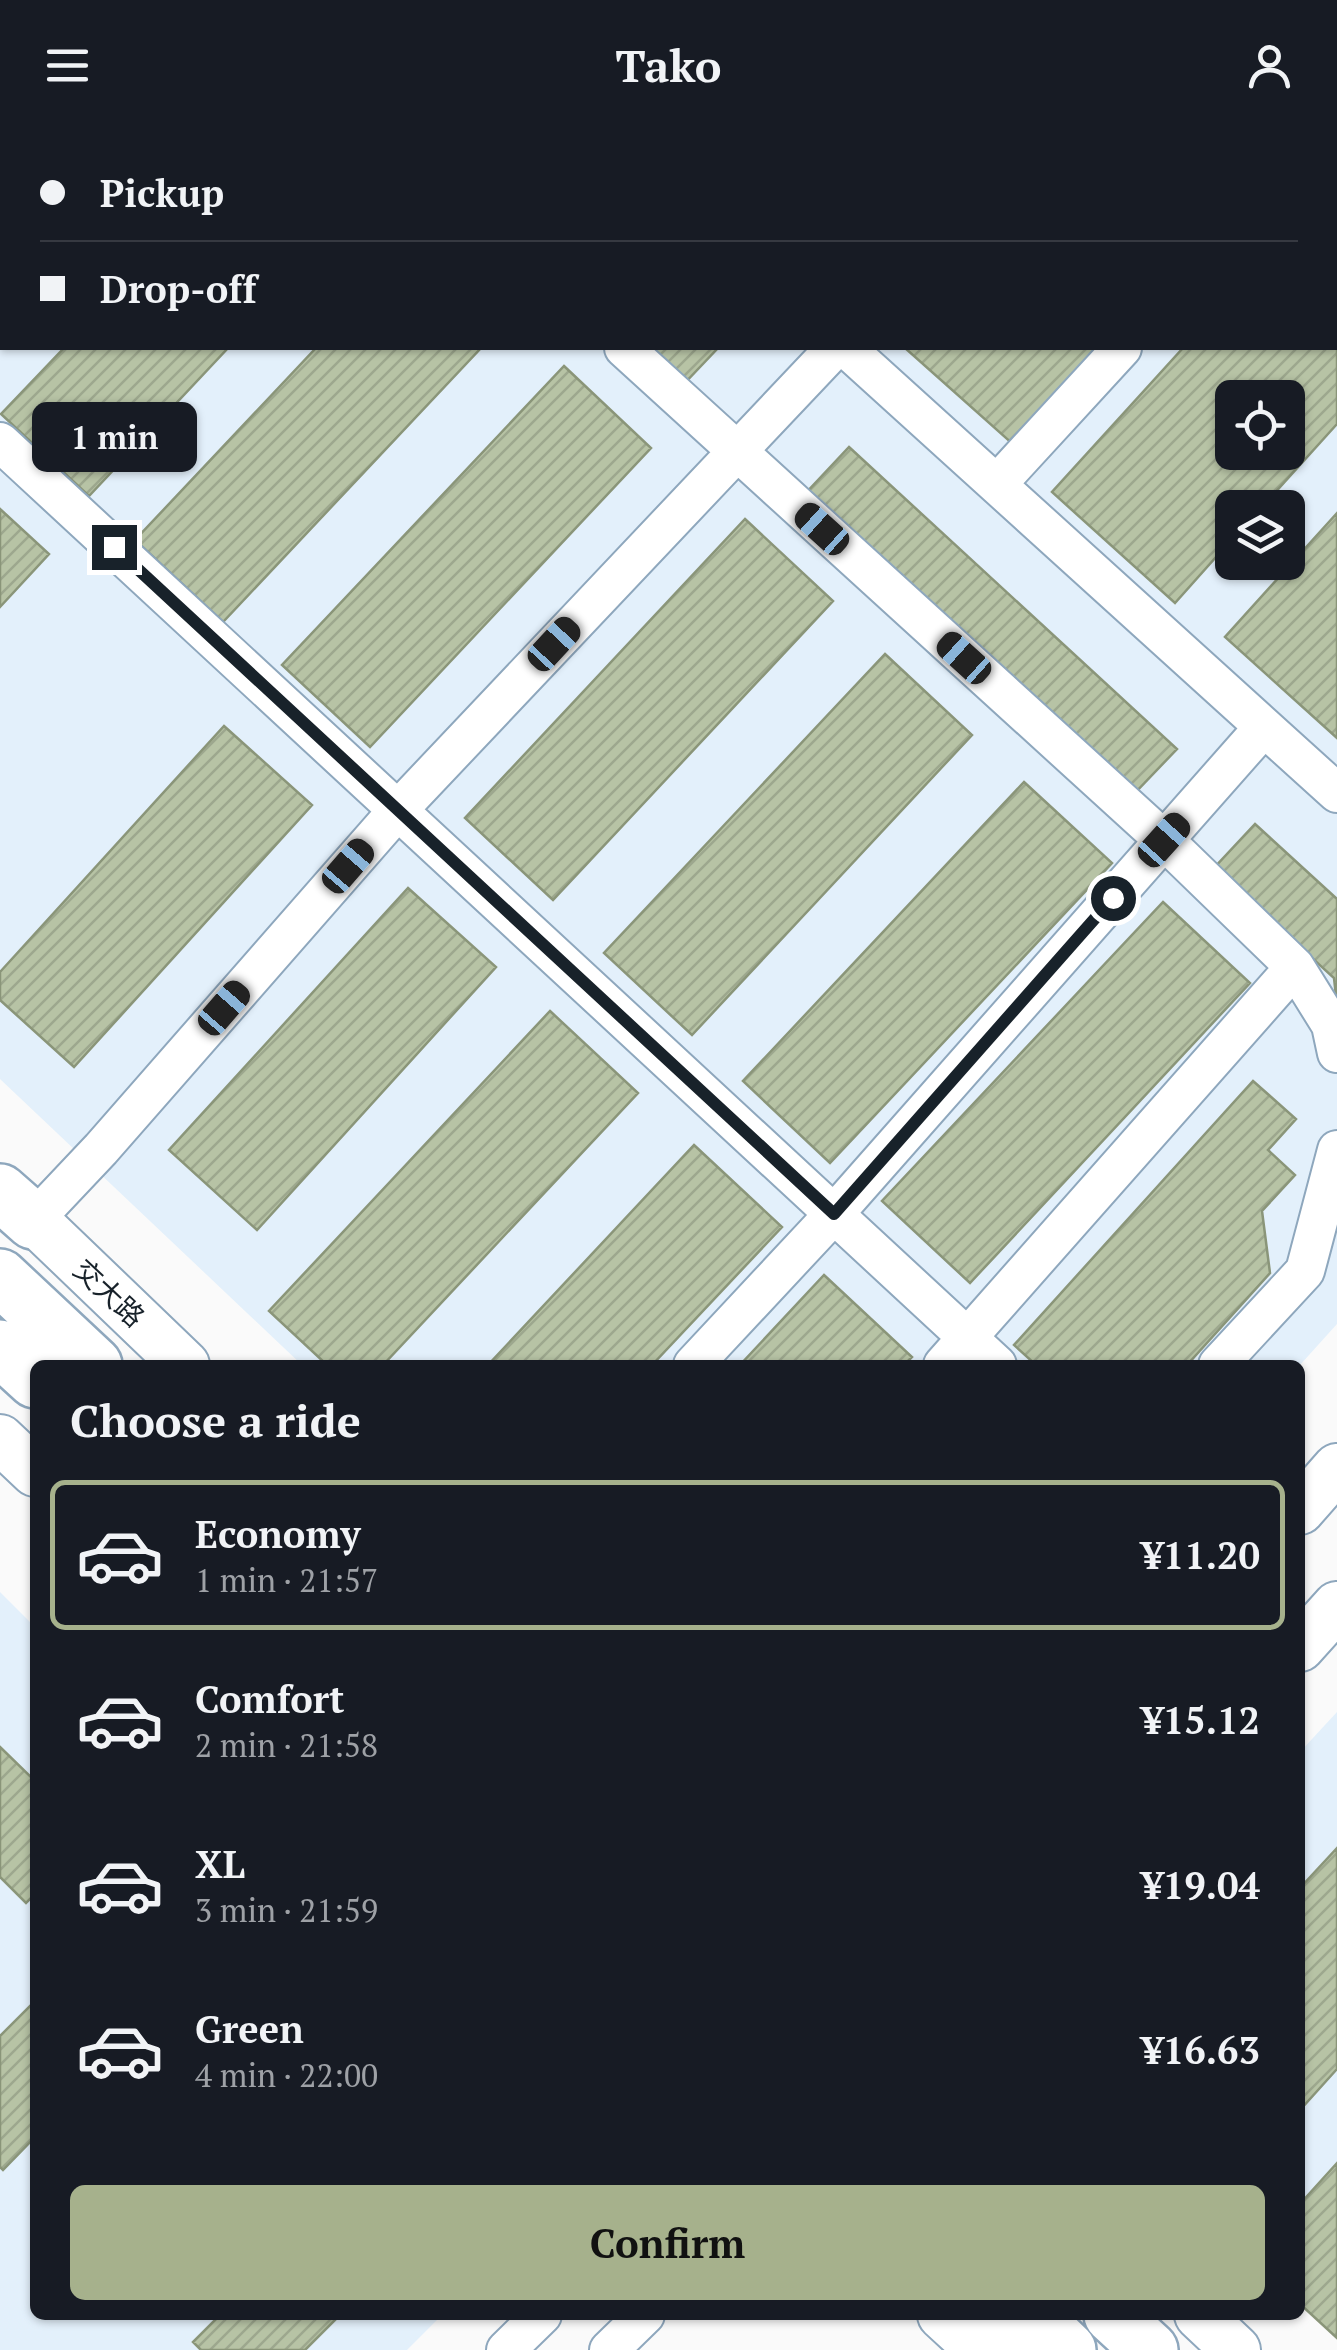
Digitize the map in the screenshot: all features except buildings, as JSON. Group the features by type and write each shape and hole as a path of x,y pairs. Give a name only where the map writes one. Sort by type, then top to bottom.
{"highway":[{"path":"0,1277 89,1360"},
{"path":"0,1348 30,1375"},
{"path":"1037,2320 1068,2350"},
{"path":"1117,2320 1150,2350"}],"main road":[{"name":"交大路","path":"11,1200 180,1360"},
{"path":"0,1439 30,1467"},
{"path":"1305,1504 1337,1468"},
{"path":"947,2320 980,2350"},
{"path":"1004,2320 1002,2326 1011,2350"},
{"path":"1204,2320 1236,2350"}],"street":[{"path":"626,350 1164,840 1295,967 1331,1026 1337,1053"},
{"path":"11,1200 100,1149 398,810 833,350"},
{"path":"848,350 1337,793"},
{"path":"996,484 1120,350"},
{"path":"0,442 834,1214 956,1352 981,1360"},
{"path":"698,1360 834,1214 1264,727"},
{"path":"956,1352 1295,967"},
{"path":"1223,1360 1305,1271 1337,1150"},
{"path":"506,2350 537,2320"},
{"path":"610,2350 640,2320"}],"shaded area":[{"path":"0,350 1337,350 1337,1324 1305,1360 297,1360 0,1079"},
{"path":"0,1592 30,1622 30,2320 437,2320 407,2350 0,2350"},
{"path":"1337,1712 1337,2318 1305,2289 1305,1747"}],"route":[{"path":"114,547 834,1214 1113,898"}]}
